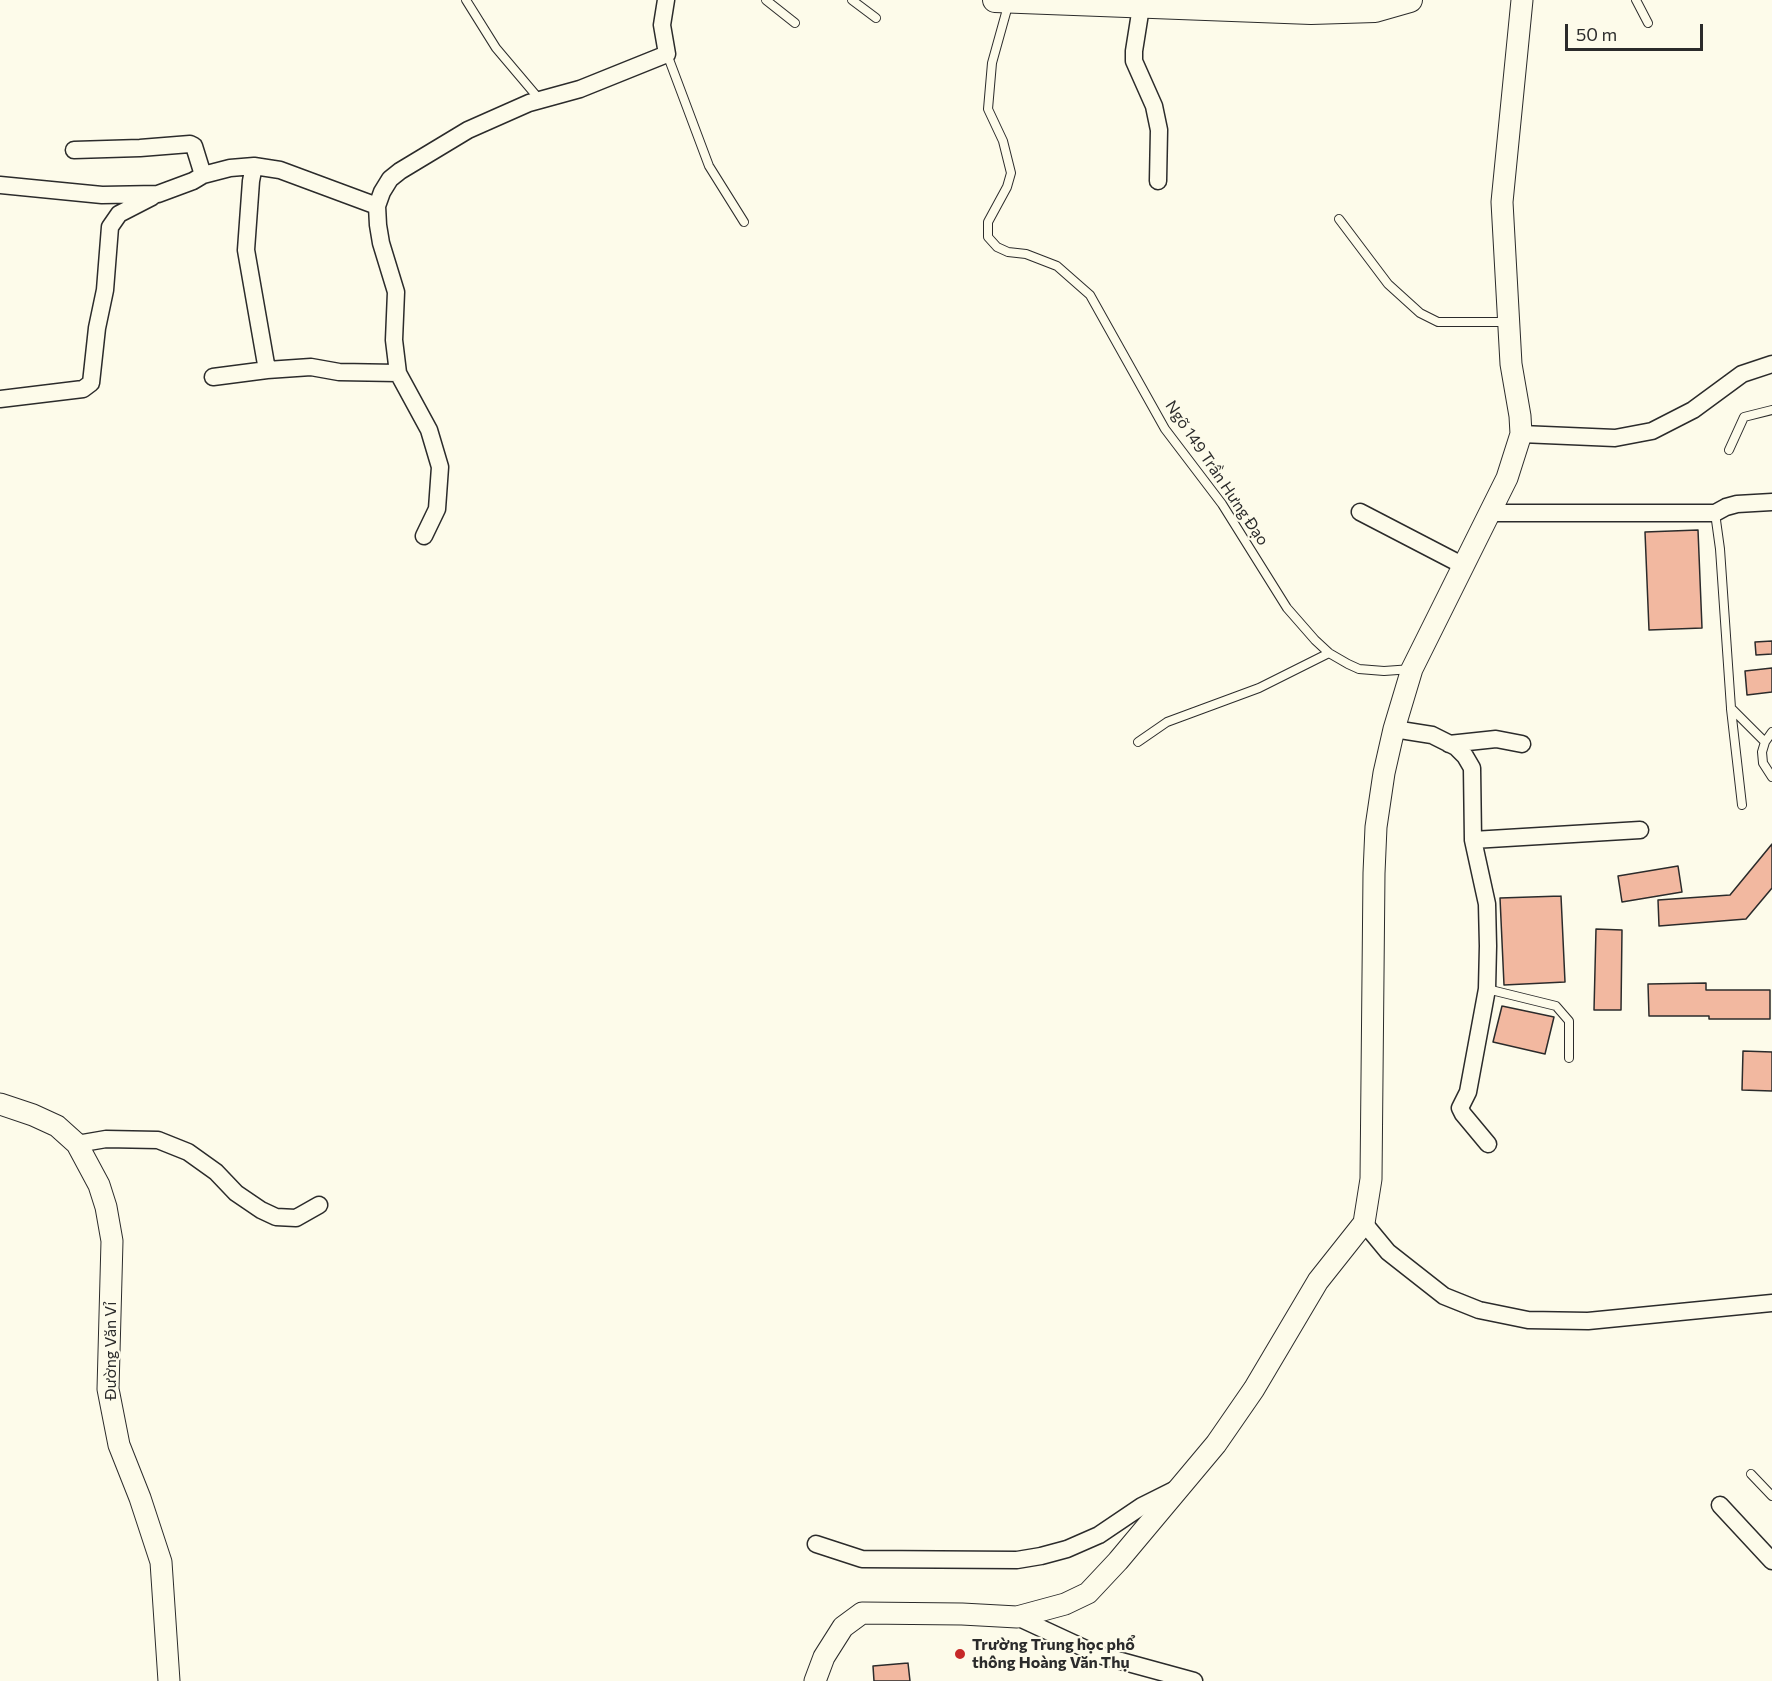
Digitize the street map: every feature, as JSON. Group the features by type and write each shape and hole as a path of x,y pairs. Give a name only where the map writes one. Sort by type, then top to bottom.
{"main road":[{"path":"1002,1 1311,12 1375,10 1410,0"}],"street":[{"path":"424,536 437,509 441,467 429,430 398,373 394,340 396,292 381,243 377,206 382,192 390,179 400,171 468,130 540,100 580,88 667,54 662,26 666,0"},
{"path":"815,1681 824,1658 843,1627 862,1613 1017,1617 1065,1605 1088,1593 1118,1561 1216,1444 1248,1398 1318,1281 1364,1223 1371,1179 1376,827 1384,773 1412,669 1507,478 1521,434 1521,417 1511,364 1502,202 1522,0"},
{"path":"1141,7 1134,61 1154,106 1159,130 1158,182"},
{"path":"74,150 190,144 194,146 203,175"},
{"path":"0,399 72,391 88,387 91,383 97,328 105,290 110,227 119,214 158,194 203,175 230,168 254,166 280,170 377,206"},
{"path":"254,166 246,250 267,370"},
{"path":"0,185 102,195 158,194"},
{"path":"1521,434 1616,438 1652,431 1693,410 1742,374 1772,364"},
{"path":"213,377 311,367 339,372 398,373"},
{"path":"1489,513 1715,513 1737,504 1772,502"},
{"path":"1360,512 1464,566"},
{"path":"1394,729 1432,735 1466,756 1472,768 1473,840 1487,904 1486,989 1468,1092 1460,1108 1488,1144"},
{"path":"1449,744 1496,739 1522,744"},
{"path":"1473,840 1640,830"},
{"name":"Đường Văn Vỉ","path":"0,1104 57,1126 77,1144 99,1185 106,1207 112,1241 108,1389 119,1446 140,1498 161,1562 169,1681"},
{"path":"77,1144 106,1139 158,1140 189,1152 216,1172 236,1194 276,1217 296,1218 319,1205"},
{"path":"1364,1223 1388,1252 1444,1296 1479,1310 1528,1320 1588,1321 1772,1303"},
{"path":"816,1544 862,1559 1017,1560 1067,1549 1099,1535 1142,1506 1181,1486"},
{"path":"1720,1505 1772,1561"},
{"path":"1017,1617 1099,1655 1194,1681"}],"lane":[{"path":"466,0 496,48 540,100"},
{"path":"766,0 795,23"},
{"path":"852,0 876,18"},
{"path":"1636,0 1648,23"},
{"name":"Ngõ 149 Trần Hưng Đạo","path":"1002,1 992,63 988,109 1003,141 1011,172 1007,187 988,222 988,237 997,247 1008,252 1026,254 1057,266 1090,295 1165,429 1222,504 1287,608 1315,640 1329,653 1359,669 1384,671 1412,669"},
{"path":"667,54 710,166 744,222"},
{"path":"1339,219 1388,284 1420,313 1438,322 1508,322"},
{"path":"1729,450 1744,417 1772,410"},
{"path":"1715,513 1720,549 1731,708 1742,805"},
{"path":"1138,741 1167,722 1259,688 1329,653"},
{"path":"1731,708 1765,742"},
{"path":"1772,732 1762,752 1763,762 1772,777"},
{"path":"1486,989 1556,1006 1569,1021 1569,1058"},
{"path":"1751,1474 1772,1496"}],"building":[{"path":"1698,530 1702,628 1649,630 1645,532"},
{"path":"1772,641 1772,654 1756,655 1755,642"},
{"path":"1772,668 1772,692 1747,695 1745,671"},
{"path":"1772,844 1772,888 1746,919 1659,926 1658,900 1730,895"},
{"path":"1678,866 1682,892 1622,902 1618,876"},
{"path":"1561,896 1565,982 1504,985 1500,898"},
{"path":"1596,929 1622,930 1621,1010 1594,1010"},
{"path":"1706,983 1706,990 1770,990 1770,1019 1649,1016 1648,984"},
{"path":"1502,1006 1554,1017 1545,1054 1493,1042"},
{"path":"1743,1051 1772,1052 1772,1091 1742,1090"},
{"path":"908,1663 910,1681 874,1681 873,1666"}],"place":[{"name":"Trường Trung học phổ thông Hoàng Văn Thụ","path":"960,1654"}]}
